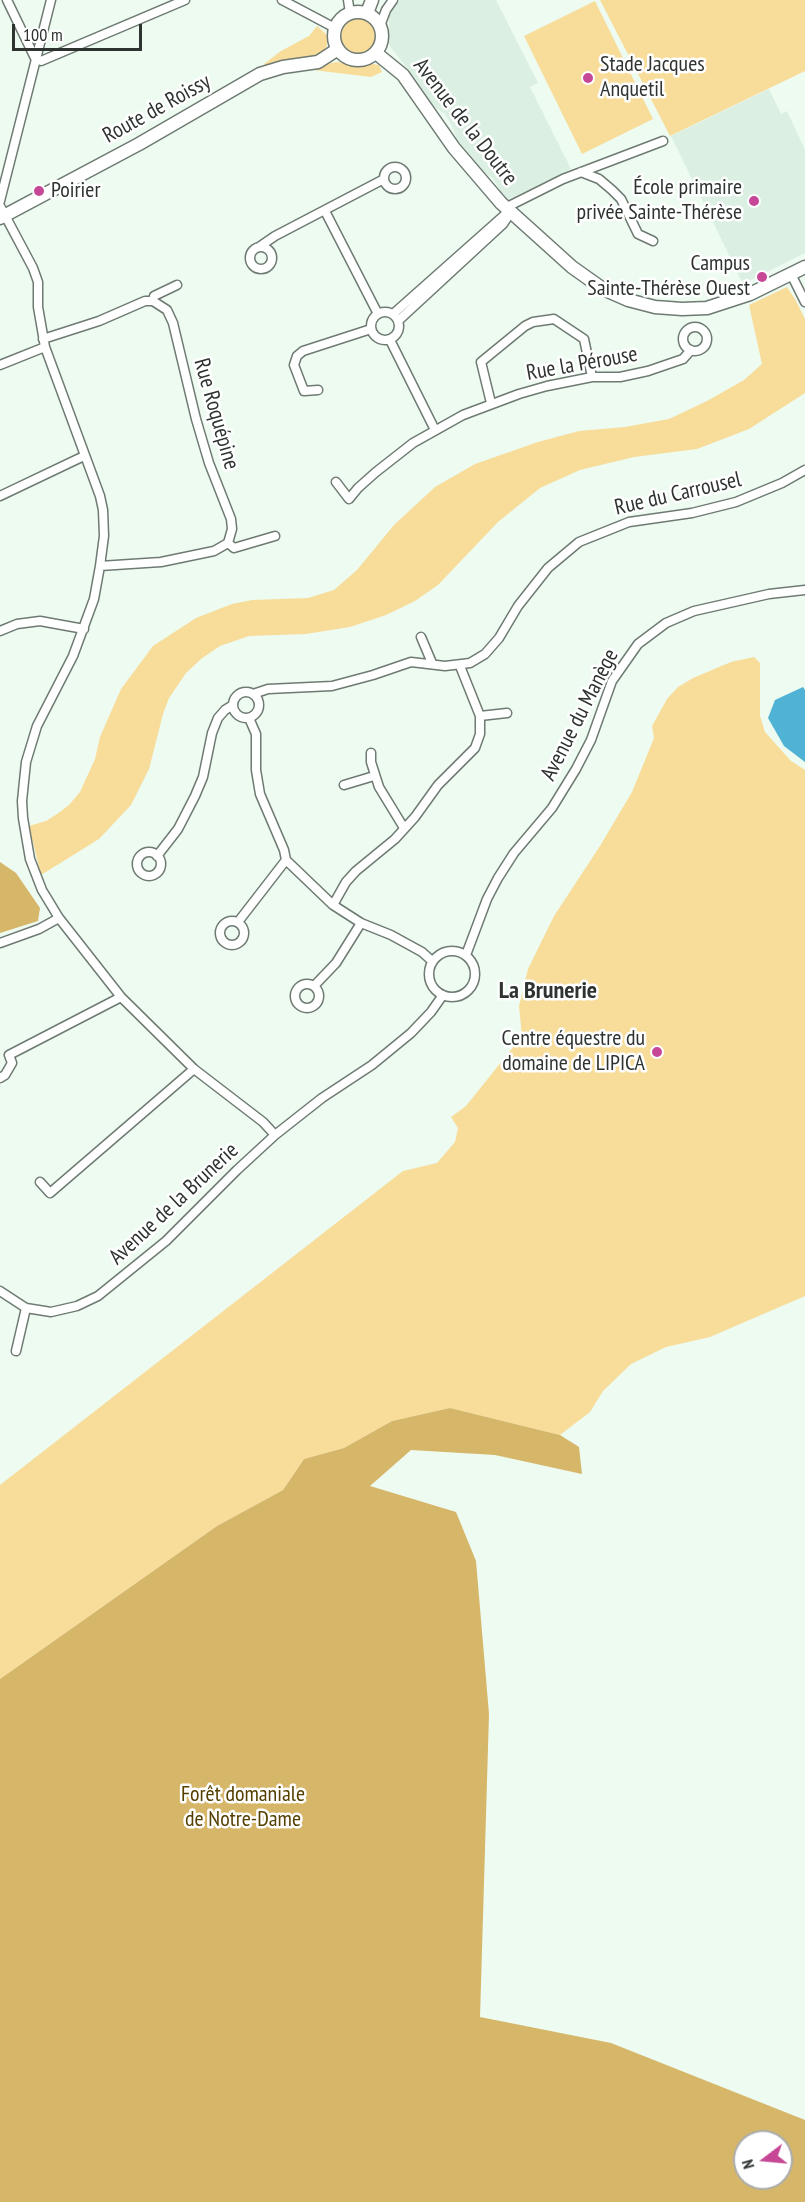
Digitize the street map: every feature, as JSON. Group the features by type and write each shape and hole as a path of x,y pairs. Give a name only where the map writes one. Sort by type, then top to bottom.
{"main road":[{"path":"367,13 372,0"},
{"path":"349,6 373,16 380,26 382,40 376,53 370,57 349,59 335,43 335,28 349,6"},
{"name":"Route de Roissy","path":"1,210 139,144 260,74 283,67 318,62 338,49"},
{"name":"Avenue de la Doutre","path":"376,53 403,75 454,148 509,211 572,267 595,284 628,300 646,305 672,309 707,308 750,294 805,267"}],"street":[{"path":"7,0 35,58 41,61 185,0"},
{"path":"51,0 0,196 1,210 33,268 38,282 38,307 44,343 100,495 104,536 94,598 84,629 73,656 37,726 28,753 24,781 23,818 30,859 42,890 59,918 121,997 194,1069 263,1122 275,1135"},
{"path":"282,0 335,28"},
{"path":"380,26 387,7 393,0"},
{"path":"396,318 504,224 511,205 562,179 663,141"},
{"path":"599,179 601,163"},
{"path":"581,172 599,179 621,199 638,234 653,241"},
{"path":"259,247 384,179"},
{"path":"325,211 378,314"},
{"path":"791,274 805,302"},
{"path":"0,365 44,343 145,301 153,301 154,296 177,285"},
{"name":"Rue Roquépine","path":"153,301 171,315 196,419 209,463 231,519 232,529 228,543"},
{"path":"385,312 396,318 397,334 390,340 380,340 373,334 372,321 378,314 385,312"},
{"path":"491,403 481,362 533,322 554,319 584,339 592,377"},
{"path":"318,390 304,391 294,365 297,356 303,351 371,329"},
{"path":"390,340 435,430"},
{"name":"Rue la Pérouse","path":"336,482 349,499 376,472 413,443 491,403 547,386 592,377 620,376 648,371 682,359 691,350"},
{"path":"0,496 84,456"},
{"name":"Rue du Carrousel","path":"460,666 485,654 499,638 518,606 548,568 579,542 629,522 692,513 736,502 782,483 805,470"},
{"path":"100,566 175,560 214,551 228,543 234,548 275,536"},
{"name":"Avenue du Manège","path":"466,955 487,899 498,878 514,853 552,808 576,770 591,740 612,681 638,644 666,623 694,611 760,596 805,590"},
{"path":"0,631 17,624 40,621 84,629"},
{"path":"422,637 432,663"},
{"path":"253,694 267,689 332,686 411,662 432,663 460,666 480,716 480,734 475,747 438,785 415,818 346,882 333,905"},
{"path":"158,856 178,829 195,796 203,777 212,733 218,718 233,705 239,694 246,692 253,694 258,700 259,709 249,718"},
{"path":"233,705 238,716 249,718"},
{"path":"480,716 507,713"},
{"path":"249,718 256,734 256,770 260,794 284,850 286,860 333,905 361,923 391,935 422,952 432,962"},
{"path":"371,753 374,776 388,806 404,828"},
{"path":"344,785 374,776"},
{"path":"238,922 286,860"},
{"path":"0,943 49,925 59,918"},
{"path":"314,986 336,963 361,923"},
{"path":"452,950 466,955 474,967 474,981 471,987 459,996 443,995 436,991 429,977 432,962 444,952 452,950"},
{"name":"Avenue de la Brunerie","path":"0,1291 27,1308 59,1311 77,1306 105,1291 166,1241 275,1135 322,1098 372,1065 411,1033 443,995"},
{"path":"0,1078 5,1075 12,1063 9,1055 121,997"},
{"path":"40,1182 50,1193 194,1069"},
{"path":"16,1351 27,1308"}],"shaded area":[{"path":"400,0 496,0 538,83 530,87 571,169 511,198 508,199 502,194 493,178 484,173 457,139 445,114 430,104 389,45 389,16"},
{"path":"600,0 805,0 805,71 670,136"},
{"name":"Stade Jacques Anquetil","path":"595,1 653,119 582,154 524,36"},
{"path":"358,17 372,22 377,36 372,50 358,55 344,50 339,36 344,22"},
{"path":"317,26 327,37 327,46 323,53 316,57 265,67 264,64 281,51 309,36"},
{"path":"337,62 352,65 379,65 382,72 371,77 313,70 312,67"},
{"name":"École primaire privée Sainte-Thérèse","path":"769,89 781,114 787,111 805,150 805,253 743,284 671,136"},
{"path":"787,287 805,319 805,393 749,429 697,449 634,457 580,470 540,488 498,522 438,585 415,601 386,615 350,627 306,634 249,636 220,646 186,673 169,698 149,769 131,805 99,839 41,875 29,826 46,821 57,814 80,792 121,689 153,646 196,618 232,604 252,600 308,598 334,590 357,570 394,525 435,487 475,464 538,442 579,431 625,427 669,419 707,401 744,380 762,364 749,305"},
{"name":"Centre équestre du domaine de LIPICA","path":"754,657 760,663 760,716 765,732 791,761 805,770 805,1296 710,1337 666,1347 631,1364 603,1391 590,1412 560,1435 450,1408 392,1421 344,1448 304,1459 283,1490 217,1526 0,1679 0,1485 403,1171 437,1163 455,1142 458,1128 451,1117 466,1106 522,1036 519,1006 528,969 554,916 632,792 654,738 652,726 667,699 678,687 693,678 731,662"}],"green space":[{"path":"0,862 16,873 40,908 38,921 0,933"},
{"name":"Forêt domaniale de Notre-Dame","path":"450,1408 560,1435 579,1447 582,1474 495,1455 411,1450 370,1486 456,1512 476,1561 489,1714 480,2017 611,2043 805,2120 805,2202 0,2202 0,1679 217,1526 283,1490 304,1459 344,1448 392,1421"}],"water":[{"path":"803,687 805,690 805,762 784,746 768,718 775,700"}],"place":[{"name":"Stade Jacques Anquetil","path":"588,78"},
{"name":"Poirier","path":"39,191"},
{"name":"École primaire privée Sainte-Thérèse","path":"754,201"},
{"name":"Campus Sainte-Thérèse Ouest","path":"762,277"},
{"name":"Centre équestre du domaine de LIPICA","path":"657,1052"}],"district":[{"name":"La Brunerie","path":"548,991"}]}
